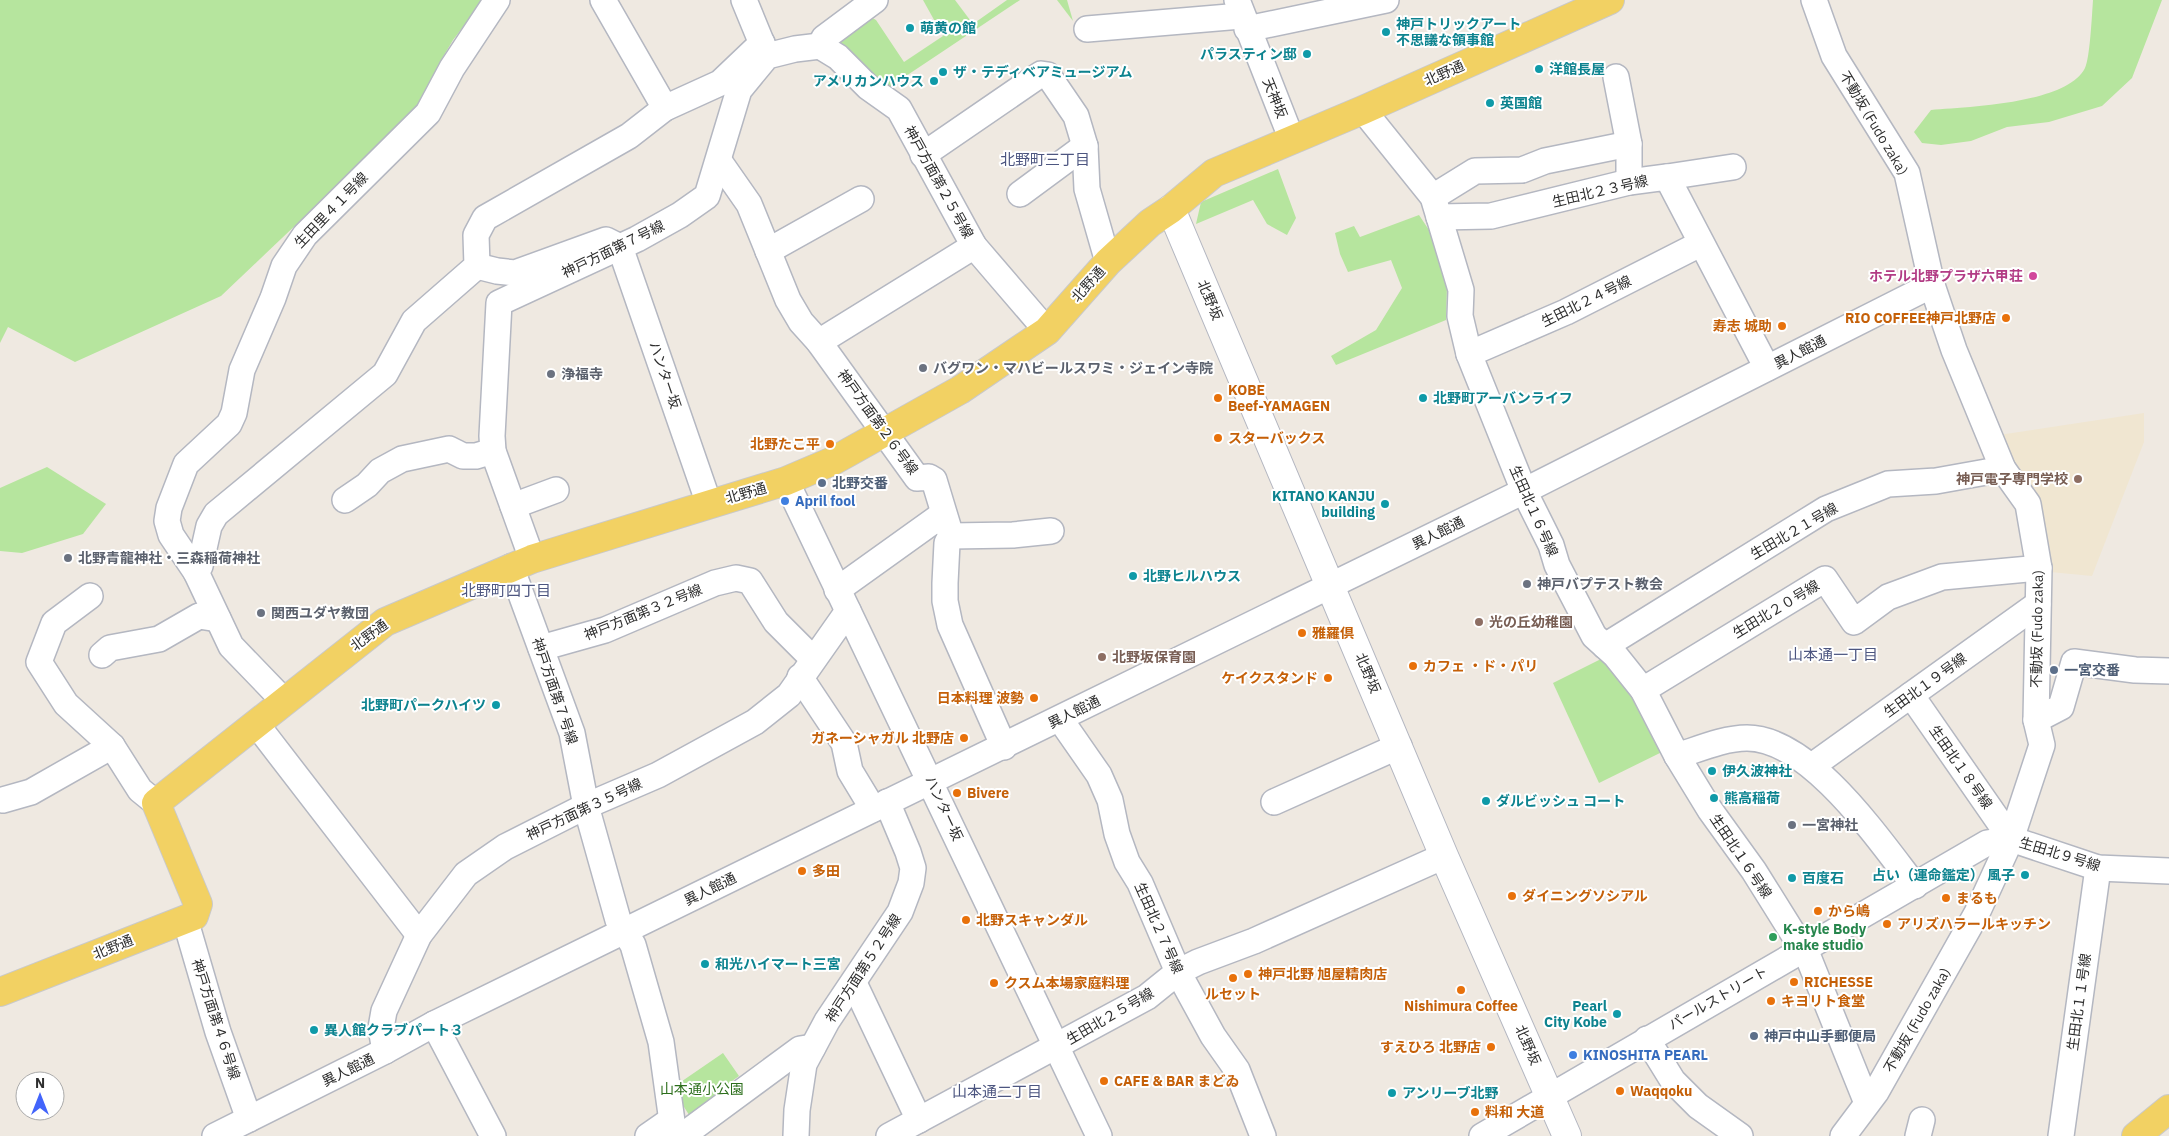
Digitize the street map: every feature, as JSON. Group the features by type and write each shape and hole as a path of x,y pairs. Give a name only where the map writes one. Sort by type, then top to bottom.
{"main road":[{"name":"北野通","path":"156,803 385,622 521,563 786,482 833,461 960,390 1047,331 1108,262 1150,223 1171,209 1214,173 1363,110 1610,0"},
{"path":"156,803 198,904 194,916 185,919"},
{"name":"北野通","path":"0,992 185,919"},
{"path":"2136,1136 2169,1109"}],"street":[{"name":"生田里４１号線","path":"196,572 171,536 167,520 169,508 186,464 229,424 234,413 242,370 292,252 305,235 428,113 452,68 497,0"},
{"path":"603,0 665,108"},
{"path":"744,0 764,49"},
{"path":"477,266 476,235 485,218 629,136 665,108 720,83 764,49 795,49 820,46 824,38 875,0"},
{"path":"1087,29 1386,0"},
{"name":"不動坂 (Fudo zaka)","path":"1814,0 1834,56 1907,173 1932,285 1954,350 2003,469 2028,504 2039,568 2036,720 2042,745 2011,838 1977,913 1876,1092 1842,1136"},
{"name":"天神坂","path":"1242,15 1292,140"},
{"name":"神戸方面第２５号線","path":"820,46 838,58 868,87 899,109 974,246 1047,331"},
{"name":"神戸方面第７号線","path":"676,1131 662,1042 634,945 618,920 586,806 572,733 541,648 521,563 512,506 493,451 492,436 499,302 620,247 680,215 707,196 739,90 764,49"},
{"path":"923,155 1041,74 1048,75 1076,116 1085,146 1087,189 1108,262"},
{"path":"1616,77 1629,144 1629,182"},
{"name":"生田北１６号線","path":"1363,110 1436,207 1461,290 1460,316 1469,354 1524,491 1551,545 1558,565 1594,636 1615,655 1642,690 1677,756 1710,810 1754,871 1809,959 1867,1103"},
{"path":"1436,207 1475,171 1522,170 1545,161 1629,144"},
{"path":"1020,194 1085,146"},
{"name":"神戸方面第２６号線","path":"719,161 749,204 788,300 801,322 819,342 917,478 929,477 934,480 947,525 945,601 950,625 1004,746"},
{"path":"1667,177 1733,167"},
{"name":"生田北２３号線","path":"1436,207 1492,216 1629,182 1667,177 1700,244 1767,368"},
{"path":"768,251 861,199"},
{"name":"北野坂","path":"1171,209 1400,746 1444,856 1568,1136"},
{"path":"477,266 515,273 606,240 620,247"},
{"name":"生田北２４号線","path":"1469,354 1566,312 1700,244"},
{"path":"819,342 974,246"},
{"name":"ハンター坂","path":"620,247 709,504"},
{"path":"284,700 231,646 196,572 200,566 209,526 216,514 385,374 414,321 477,266"},
{"name":"異人館通","path":"214,1136 385,1052 434,1024 1524,491 1932,285"},
{"path":"345,500 366,485 380,471 402,459 449,449 463,456 476,456 493,451"},
{"name":"生田北２１号線","path":"1604,646 1826,509 1888,484 1936,481 2003,469"},
{"name":"ハンター坂","path":"786,482 842,601 931,780 1099,1136"},
{"path":"512,506 556,490"},
{"path":"947,525 1012,536 1050,531"},
{"name":"神戸方面第３５号線","path":"385,1052 381,1028 384,1011 419,935 466,874 505,847 586,806 658,775 755,722 789,695 806,668 842,601 947,525"},
{"name":"生田北２０号線","path":"1642,690 1825,579 1854,622 1888,597 1942,578 2039,568"},
{"name":"神戸方面第３２号線","path":"541,648 605,630 715,583 736,578 750,581 806,668"},
{"path":"90,596 54,623 39,662 66,704 112,746 140,790 156,803"},
{"name":"生田北１９号線","path":"1812,766 2038,604"},
{"path":"102,654 110,648 159,639 199,616 218,619"},
{"path":"2036,720 2060,707 2074,662 2135,670 2169,671"},
{"name":"神戸方面第５２号線","path":"796,1136 797,1110 804,1064 900,912 912,883 913,868 908,852 880,806 850,771 844,743 806,668"},
{"name":"生田北１８号線","path":"1911,695 2011,838"},
{"name":"生田北２７号線","path":"1060,719 1099,775 1110,800 1117,834 1127,862 1140,884 1178,972 1213,1036 1237,1070 1263,1136"},
{"path":"257,725 419,935"},
{"path":"1677,756 1721,742 1747,738 1769,741 1786,748 1812,766 1864,822 1914,886"},
{"path":"3,800 31,792 112,746"},
{"path":"1274,802 1400,746"},
{"name":"生田北９号線","path":"2011,838 2098,868 2169,870"},
{"name":"パールストリート","path":"1482,1136 1987,843 2011,838"},
{"name":"生田北２５号線","path":"889,1136 1147,997 1178,972 1198,962 1254,941 1444,856"},
{"name":"生田北１１号線","path":"2061,1136 2098,868"},
{"name":"神戸方面第４６号線","path":"185,919 218,1032 249,1119"},
{"path":"854,983 919,1120"},
{"path":"434,1024 493,1136"},
{"path":"1647,1039 1673,1081 1698,1106 1740,1136"},
{"path":"648,1136 676,1131 800,1049 813,1047"}],"shaded area":[{"name":"神戸電子専門学校","path":"2144,413 2144,442 2092,576 2050,572 2040,497 2011,462 1999,435"}],"green space":[{"path":"0,0 484,0 453,40 440,62 436,82 421,104 221,296 75,362 8,327 0,343"},
{"path":"923,0 955,0 973,24 1007,0 1020,0 888,88 846,57 836,38 867,15 876,20 904,62 943,36"},
{"path":"1057,0 1067,0 1073,21"},
{"path":"2093,0 2162,0 2132,78 2102,106 2049,122 2007,127 1971,141 1941,145 1922,143 1914,132 1931,110 2015,101 2058,89 2075,80 2087,63"},
{"path":"1278,169 1296,218 1287,235 1267,224 1253,200 1196,224 1201,202"},
{"path":"1419,215 1431,233 1447,286 1446,320 1336,365 1331,356 1376,330 1402,288 1391,260 1348,272 1340,254 1335,233 1354,226 1360,237"},
{"path":"47,467 106,504 83,534 22,553 0,551 0,488"},
{"path":"1605,657 1633,690 1664,751 1599,783 1553,683"},
{"name":"山本通小公園","path":"723,1053 739,1076 725,1086 729,1092 691,1118 672,1088"}],"place":[{"name":"萌黄の館","path":"910,28"},
{"name":"神戸トリックアート 不思議な領事館","path":"1386,32"},
{"name":"パラスティン邸","path":"1307,54"},
{"name":"洋館長屋","path":"1539,69"},
{"name":"ザ・テディベアミュージアム","path":"943,72"},
{"name":"アメリカンハウス","path":"934,81"},
{"name":"英国館","path":"1490,103"},
{"name":"ホテル北野プラザ六甲荘","path":"2033,276"},
{"name":"RIO COFFEE神戸北野店","path":"2006,318"},
{"name":"寿志 城助","path":"1782,326"},
{"name":"バグワン・マハビールスワミ・ジェイン寺院","path":"923,368"},
{"name":"浄福寺","path":"551,374"},
{"name":"KOBE Beef-YAMAGEN","path":"1218,398"},
{"name":"北野町アーバンライフ","path":"1423,398"},
{"name":"スターバックス","path":"1218,438"},
{"name":"北野たこ平","path":"830,444"},
{"name":"神戸電子専門学校","path":"2078,479"},
{"name":"北野交番","path":"822,483"},
{"name":"April fool","path":"785,501"},
{"name":"KITANO KANJU building","path":"1385,504"},
{"name":"北野青龍神社・三森稲荷神社","path":"68,558"},
{"name":"北野ヒルハウス","path":"1133,576"},
{"name":"神戸バプテスト教会","path":"1527,584"},
{"name":"関西ユダヤ教団","path":"261,613"},
{"name":"光の丘幼稚園","path":"1479,622"},
{"name":"雅羅倶","path":"1302,633"},
{"name":"北野坂保育園","path":"1102,657"},
{"name":"カフェ ・ド・パリ","path":"1413,666"},
{"name":"一宮交番","path":"2054,670"},
{"name":"ケイクスタンド","path":"1328,678"},
{"name":"日本料理 波勢","path":"1034,698"},
{"name":"北野町パークハイツ","path":"496,705"},
{"name":"ガネーシャガル 北野店","path":"964,738"},
{"name":"伊久波神社","path":"1712,771"},
{"name":"Bivere","path":"957,793"},
{"name":"熊高稲荷","path":"1714,798"},
{"name":"ダルビッシュ コート","path":"1486,801"},
{"name":"一宮神社","path":"1792,825"},
{"name":"多田","path":"802,871"},
{"name":"占い（運命鑑定） 風子","path":"2025,875"},
{"name":"百度石","path":"1792,878"},
{"name":"ダイニングソシアル","path":"1512,896"},
{"name":"まるも","path":"1946,898"},
{"name":"から嶋","path":"1818,911"},
{"name":"北野スキャンダル","path":"966,920"},
{"name":"アリズハラールキッチン","path":"1887,924"},
{"name":"K-style Body make studio","path":"1773,937"},
{"name":"和光ハイマート三宮","path":"705,964"},
{"name":"神戸北野 旭屋精肉店","path":"1248,974"},
{"name":"ルセット","path":"1233,978"},
{"name":"RICHESSE","path":"1794,982"},
{"name":"クスム本場家庭料理","path":"994,983"},
{"name":"Nishimura Coffee","path":"1461,990"},
{"name":"キヨリト食堂","path":"1771,1001"},
{"name":"Pearl City Kobe","path":"1617,1014"},
{"name":"異人館クラブパート３","path":"314,1030"},
{"name":"神戸中山手郵便局","path":"1754,1036"},
{"name":"すえひろ 北野店","path":"1491,1047"},
{"name":"KINOSHITA PEARL","path":"1573,1055"},
{"name":"CAFE & BAR まどゐ","path":"1104,1081"},
{"name":"Waqqoku","path":"1620,1091"},
{"name":"アンリーブ北野","path":"1392,1093"},
{"name":"料和 大道","path":"1475,1112"}],"district":[{"name":"北野町三丁目","path":"1045,160"},
{"name":"北野町四丁目","path":"506,591"},
{"name":"山本通一丁目","path":"1833,655"},
{"name":"山本通二丁目","path":"997,1092"}]}
